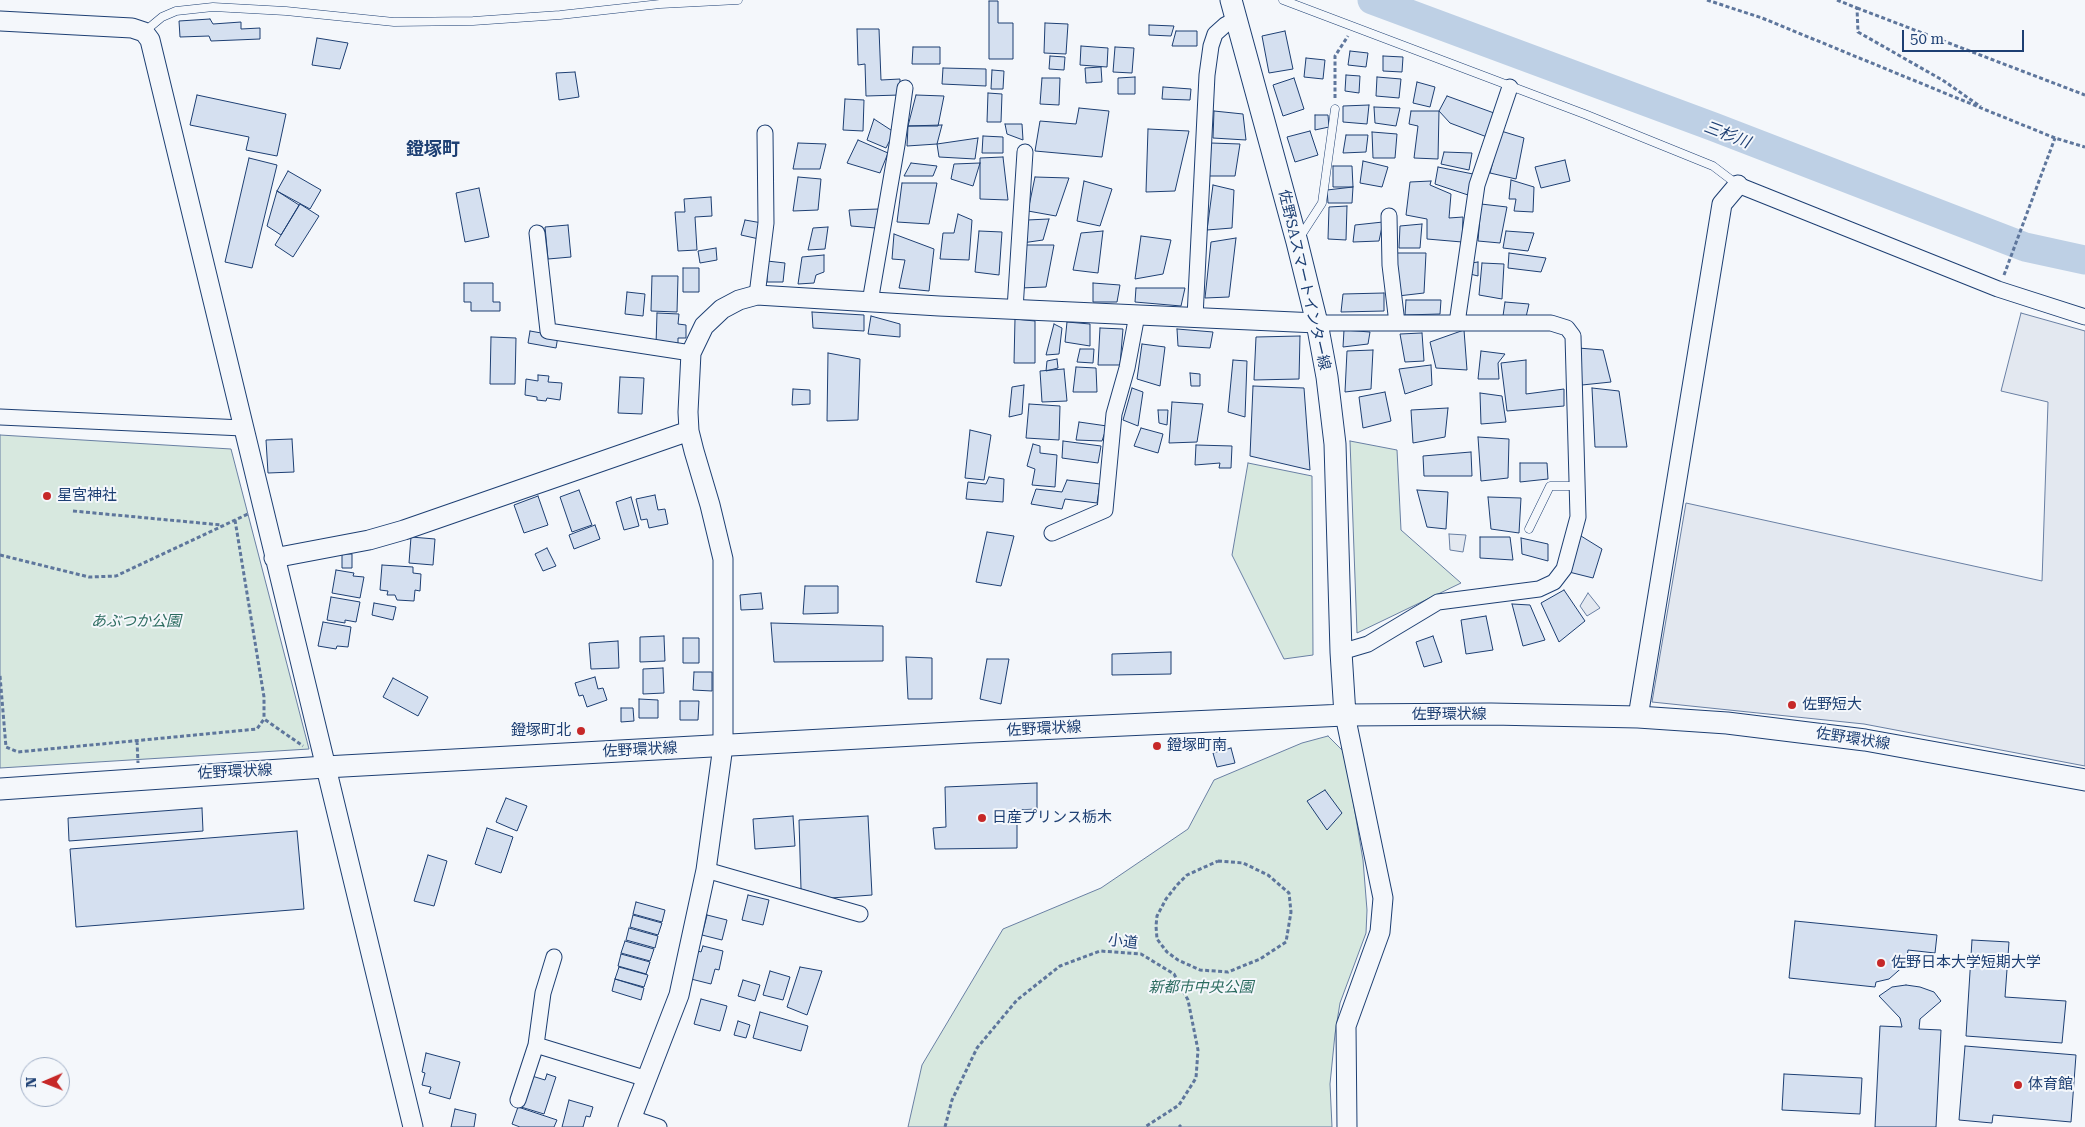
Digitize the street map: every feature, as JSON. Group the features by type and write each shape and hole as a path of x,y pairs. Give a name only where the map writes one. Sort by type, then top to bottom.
{"main road":[{"name":"佐野SAスマートインター線","path":"1233,10 1297,242 1317,323 1327,376 1335,444 1341,652 1345,715"},
{"name":"佐野環状線","path":"0,789 326,767 970,732 1345,715 1491,714 1638,717 1728,723 1865,740 2085,780"}],"street":[{"path":"1194,317 1207,75 1211,46 1215,34 1225,25 1233,10"},
{"path":"0,21 132,28 144,32 150,40 413,1127"},
{"path":"1457,323 1477,185 1510,87"},
{"path":"870,302 905,88"},
{"path":"757,295 766,223 765,133"},
{"path":"1015,309 1025,152"},
{"path":"1638,717 1722,204 1738,185 1998,289 2085,317"},
{"path":"1389,216 1390,265 1397,323"},
{"path":"537,233 548,331 691,353"},
{"path":"659,1127 630,1122 679,995 706,870 723,746 723,559 689,431 688,412 691,353 704,326 722,309 739,300 757,295 1317,323 1551,323 1567,328 1573,336 1578,517 1564,569 1554,582 1539,589 1438,602 1368,644 1341,652"},
{"path":"1052,533 1105,510 1114,414 1127,368 1137,315"},
{"path":"0,417 243,428"},
{"path":"274,558 360,542 404,530 689,431"},
{"path":"1345,715 1383,898 1380,932 1346,1026 1347,1127"},
{"path":"706,870 860,914"},
{"path":"518,1100 536,1045 543,993 554,957"},
{"path":"536,1045 647,1079"}],"lane":[{"path":"144,32 162,17 176,11 213,7 305,13 394,22 473,21 560,15 660,4 738,0"},
{"path":"1283,0 1587,115 1713,166 1738,185"},
{"path":"1297,242 1322,203 1335,109"},
{"path":"1529,530 1550,486 1578,486"}],"path":[{"path":"1707,0 1762,18 2055,138 2085,147"},
{"path":"1837,0 2085,95"},
{"path":"1857,8 1858,32 1944,80 1986,110"},
{"path":"1335,109 1335,56 1354,27"},
{"path":"2005,272 2055,138"},
{"path":"0,555 89,577 116,576 262,507"},
{"path":"73,511 224,525"},
{"path":"0,676 6,747 18,752 257,729 264,719 264,697 235,520"},
{"path":"264,719 304,747"},
{"name":"小道","path":"1218,862 1243,863 1268,875 1289,893 1291,912 1286,942 1260,959 1228,972 1200,970 1166,952 1157,939 1156,926 1158,916 1166,899 1187,875 1218,862"},
{"name":"小道","path":"945,1127 952,1100 977,1048 1017,1000 1060,966 1100,950 1141,954 1174,974 1188,1000 1198,1050 1196,1078 1179,1105 1145,1127"}],"green space":[{"name":"あぶつか公園","path":"0,435 231,449 309,749 0,768"},
{"path":"1350,441 1397,450 1401,530 1461,583 1357,633"},
{"path":"1248,463 1312,476 1313,655 1284,659 1232,555"},
{"name":"新都市中央公園","path":"1328,736 1345,753 1363,860 1367,910 1366,933 1340,1003 1335,1034 1330,1084 1332,1127 908,1127 922,1065 1003,929 1101,888 1188,829 1214,780 1302,743"}],"shaded area":[{"path":"2021,313 2085,331 2085,766 1864,724 1652,702 1686,503 2042,581 2048,402 2001,391"},
{"path":"1449,534 1466,535 1463,552 1450,550"},
{"path":"1588,593 1600,608 1587,616 1580,606"}],"building":[{"path":"989,1 998,1 998,23 1013,23 1013,59 989,59"},
{"path":"210,19 213,24 241,22 241,29 260,28 260,39 211,41 209,36 180,37 179,21"},
{"path":"1045,23 1068,24 1066,54 1044,53"},
{"path":"1149,25 1174,26 1171,36 1149,35"},
{"path":"857,29 879,29 881,80 900,79 900,95 866,96 865,64 858,65"},
{"path":"1176,31 1197,31 1197,46 1172,46"},
{"path":"1285,31 1293,69 1269,73 1262,36"},
{"path":"317,38 348,43 340,69 312,65"},
{"path":"1081,46 1108,48 1107,67 1080,65"},
{"path":"913,47 940,47 940,64 912,64"},
{"path":"1115,47 1134,48 1132,73 1113,72"},
{"path":"1350,51 1368,53 1366,67 1348,65"},
{"path":"1050,56 1065,57 1064,70 1049,69"},
{"path":"1383,56 1403,57 1402,72 1383,71"},
{"path":"1306,58 1325,60 1323,79 1304,77"},
{"path":"1101,67 1102,82 1086,83 1085,68"},
{"path":"943,68 986,69 986,86 942,84"},
{"path":"992,70 1004,71 1003,89 991,89"},
{"path":"575,72 579,97 559,100 556,73"},
{"path":"1346,75 1360,76 1359,93 1345,91"},
{"path":"1135,77 1135,94 1118,94 1118,78"},
{"path":"1377,77 1401,79 1399,98 1376,96"},
{"path":"1042,78 1060,78 1059,105 1040,104"},
{"path":"1294,78 1304,109 1283,116 1273,85"},
{"path":"1417,82 1435,87 1430,107 1413,103"},
{"path":"1163,87 1191,89 1190,100 1162,99"},
{"path":"988,93 1002,94 1001,122 987,122"},
{"path":"197,95 286,114 277,156 246,150 249,137 190,125"},
{"path":"916,95 944,96 938,126 908,126"},
{"path":"1447,96 1494,113 1487,137 1450,123 1439,111"},
{"path":"845,99 864,100 863,131 843,130"},
{"path":"1369,105 1367,124 1343,122 1343,106"},
{"path":"1374,107 1400,108 1396,126 1375,123"},
{"path":"1079,108 1109,111 1102,157 1035,151 1040,121 1076,124"},
{"path":"1214,111 1243,114 1246,140 1213,138"},
{"path":"1411,111 1439,111 1438,159 1414,158 1418,126 1409,124"},
{"path":"1315,115 1328,115 1329,127 1315,130"},
{"path":"874,119 894,132 886,148 867,140"},
{"path":"1005,124 1022,124 1023,140 1007,134"},
{"path":"942,125 937,144 907,146 908,126"},
{"path":"1148,129 1189,131 1175,191 1146,192"},
{"path":"1310,131 1318,155 1295,162 1287,137"},
{"path":"1501,131 1524,138 1516,179 1490,173"},
{"path":"1372,132 1397,134 1395,158 1373,158"},
{"path":"1346,135 1368,135 1366,152 1343,153"},
{"path":"983,136 1003,137 1003,153 982,153"},
{"path":"978,138 975,159 939,157 937,144"},
{"path":"858,140 888,153 880,173 847,163"},
{"path":"798,143 826,144 820,169 793,169"},
{"path":"1211,143 1240,144 1235,176 1209,176"},
{"path":"1444,152 1472,153 1469,170 1441,164"},
{"path":"1003,157 1008,200 980,199 980,158"},
{"path":"249,158 277,165 252,268 225,262"},
{"path":"1565,160 1570,181 1541,188 1535,167"},
{"path":"1363,161 1388,167 1382,187 1360,183"},
{"path":"911,163 937,166 933,176 904,176"},
{"path":"980,163 973,186 951,179 954,164"},
{"path":"1333,166 1352,166 1353,187 1333,187"},
{"path":"1438,167 1473,174 1468,195 1435,184"},
{"path":"288,171 321,190 310,209 277,191"},
{"path":"798,177 821,179 818,210 793,211"},
{"path":"1035,177 1069,178 1056,216 1028,211"},
{"path":"1511,180 1534,187 1533,212 1514,211 1516,199 1509,199"},
{"path":"1084,181 1112,189 1100,226 1077,221"},
{"path":"1431,181 1430,185 1451,194 1449,218 1463,217 1462,242 1427,239 1427,219 1406,215 1410,182"},
{"path":"902,183 937,183 929,224 897,222"},
{"path":"1213,185 1234,190 1232,228 1207,230"},
{"path":"1353,187 1352,203 1328,203 1327,190"},
{"path":"479,188 489,237 465,242 456,193"},
{"path":"277,191 299,205 281,235 267,226"},
{"path":"711,197 712,216 695,217 697,250 678,251 675,212 685,212 684,199"},
{"path":"300,204 319,216 293,257 275,245"},
{"path":"1481,204 1507,207 1500,243 1478,241"},
{"path":"1347,206 1346,240 1328,239 1329,207"},
{"path":"879,209 876,228 851,226 849,210"},
{"path":"958,214 972,220 969,260 940,259 943,233 954,233"},
{"path":"1049,219 1043,240 1022,243 1027,220"},
{"path":"745,220 762,223 759,239 741,235"},
{"path":"1383,222 1379,241 1353,242 1355,225"},
{"path":"1422,224 1420,248 1399,248 1400,226"},
{"path":"568,225 571,257 548,259 545,227"},
{"path":"828,227 825,249 808,250 813,228"},
{"path":"979,231 1002,232 999,275 975,272"},
{"path":"1103,231 1098,273 1073,270 1081,233"},
{"path":"1506,231 1534,233 1528,251 1503,248"},
{"path":"894,234 934,249 929,291 899,288 905,260 892,259"},
{"path":"1141,236 1171,240 1163,274 1135,279"},
{"path":"1236,238 1229,297 1205,298 1211,242"},
{"path":"1025,245 1054,245 1046,287 1020,288"},
{"path":"716,248 717,260 700,263 698,251"},
{"path":"1394,253 1426,253 1424,293 1398,296"},
{"path":"1509,253 1546,258 1541,272 1508,268"},
{"path":"824,255 824,272 816,275 814,283 798,284 802,257"},
{"path":"767,261 785,263 783,282 767,282"},
{"path":"1478,262 1478,276 1470,274 1471,263"},
{"path":"1482,263 1504,264 1502,299 1479,295"},
{"path":"683,268 699,268 699,292 683,292"},
{"path":"652,276 678,276 677,312 651,311"},
{"path":"464,283 493,283 493,302 500,302 500,311 471,311 471,302 464,302"},
{"path":"1093,283 1120,285 1117,302 1093,302"},
{"path":"1136,288 1185,288 1181,306 1135,302"},
{"path":"627,292 645,294 643,316 625,314"},
{"path":"1384,293 1384,311 1341,312 1343,294"},
{"path":"1406,300 1441,300 1440,314 1405,315"},
{"path":"1505,302 1529,304 1526,317 1503,316"},
{"path":"812,312 864,315 864,331 813,328"},
{"path":"657,313 679,314 678,324 686,325 686,338 678,338 678,347 656,345"},
{"path":"871,316 900,324 900,337 868,334"},
{"path":"1015,319 1035,321 1035,363 1014,363"},
{"path":"1067,322 1090,324 1090,346 1065,342"},
{"path":"1054,324 1062,328 1059,354 1046,355"},
{"path":"1100,328 1123,329 1120,365 1098,365"},
{"path":"1177,329 1213,332 1210,348 1178,346"},
{"path":"1344,330 1370,332 1368,344 1343,347"},
{"path":"1464,330 1467,370 1436,368 1430,342"},
{"path":"530,331 558,336 556,348 528,343"},
{"path":"1422,333 1424,361 1405,362 1400,334"},
{"path":"1300,336 1299,379 1254,380 1256,337"},
{"path":"491,337 516,338 515,384 490,384"},
{"path":"1142,344 1165,347 1160,386 1137,379"},
{"path":"1578,348 1603,350 1611,382 1582,385"},
{"path":"1080,349 1094,349 1093,363 1077,362"},
{"path":"1373,350 1371,389 1345,392 1347,351"},
{"path":"1481,351 1505,354 1498,363 1499,379 1478,379"},
{"path":"828,353 860,359 858,420 827,421"},
{"path":"1057,359 1058,368 1046,371 1047,361"},
{"path":"1233,360 1247,361 1245,417 1228,412"},
{"path":"1526,360 1526,394 1564,389 1564,406 1507,411 1501,363"},
{"path":"1431,365 1432,385 1405,394 1399,369"},
{"path":"1076,367 1096,368 1097,392 1073,392"},
{"path":"1064,369 1067,401 1042,402 1040,371"},
{"path":"1190,373 1200,374 1200,386 1191,386"},
{"path":"538,375 549,376 548,382 562,383 560,400 547,398 546,401 537,400 537,397 525,395 526,379 538,381"},
{"path":"620,377 644,378 642,414 618,413"},
{"path":"1024,385 1022,414 1009,417 1012,387"},
{"path":"1253,386 1304,388 1310,470 1250,456"},
{"path":"1132,388 1143,392 1138,426 1123,420"},
{"path":"1592,388 1619,391 1627,447 1595,447"},
{"path":"793,389 810,390 810,404 792,405"},
{"path":"1385,392 1391,421 1363,428 1359,397"},
{"path":"1480,393 1502,396 1506,422 1481,424"},
{"path":"1172,402 1203,404 1197,442 1169,443"},
{"path":"1029,404 1060,406 1059,440 1026,438"},
{"path":"1448,408 1445,437 1413,443 1411,410"},
{"path":"1158,410 1168,410 1167,425 1159,423"},
{"path":"1079,422 1107,426 1102,441 1076,440"},
{"path":"1141,428 1163,434 1158,453 1134,446"},
{"path":"970,430 991,435 984,480 965,478"},
{"path":"1478,437 1509,439 1508,478 1481,481"},
{"path":"292,439 294,472 268,473 266,440"},
{"path":"1063,441 1101,446 1098,463 1062,458"},
{"path":"1033,444 1040,446 1040,453 1057,455 1055,487 1032,485 1035,469 1027,466"},
{"path":"1196,445 1232,446 1231,468 1219,468 1220,463 1195,465"},
{"path":"1471,452 1472,476 1424,476 1423,456"},
{"path":"1520,463 1547,463 1548,479 1520,482"},
{"path":"989,477 1004,479 1003,502 966,499 968,482 986,484"},
{"path":"1067,480 1100,484 1097,503 1065,499 1062,509 1031,504 1036,489 1062,492"},
{"path":"579,490 592,525 572,532 560,497"},
{"path":"1417,490 1448,492 1446,529 1427,527"},
{"path":"655,495 658,510 665,509 668,524 649,528 647,519 641,520 636,499"},
{"path":"538,496 548,525 524,533 514,505"},
{"path":"631,497 639,526 624,530 616,502"},
{"path":"1488,497 1521,498 1519,533 1491,529"},
{"path":"595,525 600,539 574,549 569,535"},
{"path":"987,532 1014,536 1001,586 976,582"},
{"path":"1581,536 1602,549 1593,578 1569,572"},
{"path":"411,537 435,539 433,565 409,563"},
{"path":"1480,537 1510,537 1513,560 1480,558"},
{"path":"1521,538 1548,544 1548,561 1522,554"},
{"path":"547,548 556,566 543,571 535,554"},
{"path":"342,554 352,554 352,568 342,568"},
{"path":"382,565 413,567 413,573 421,574 420,591 415,590 414,601 397,600 395,595 387,595 388,591 380,590"},
{"path":"336,570 354,573 353,576 364,577 360,598 332,593"},
{"path":"805,586 838,586 838,613 803,614"},
{"path":"1564,590 1585,621 1559,642 1541,603"},
{"path":"761,593 763,609 741,610 740,595"},
{"path":"331,597 360,602 356,622 345,620 345,623 327,620"},
{"path":"374,603 396,607 393,620 372,615"},
{"path":"1512,604 1530,605 1545,640 1523,646"},
{"path":"1486,616 1493,650 1466,654 1461,620"},
{"path":"323,622 351,627 348,647 337,646 336,649 318,646"},
{"path":"771,623 883,626 883,661 774,662"},
{"path":"664,636 665,661 640,662 640,637"},
{"path":"1433,636 1442,662 1424,667 1416,642"},
{"path":"683,638 699,638 699,663 683,663"},
{"path":"618,641 619,668 591,669 589,643"},
{"path":"1171,652 1171,674 1112,675 1112,654"},
{"path":"906,657 932,658 932,699 908,699"},
{"path":"987,659 1009,659 1001,704 980,699"},
{"path":"663,668 664,693 643,694 643,669"},
{"path":"694,672 712,672 712,691 693,690"},
{"path":"595,677 598,689 603,688 607,700 587,707 583,695 579,696 575,683"},
{"path":"393,678 428,697 418,716 383,697"},
{"path":"639,699 658,700 658,718 639,718"},
{"path":"680,701 699,701 698,720 680,720"},
{"path":"621,708 633,708 634,721 621,722"},
{"path":"1231,748 1235,763 1217,767 1213,753"},
{"name":"日産プリンス栃木","path":"1037,783 1037,809 1017,810 1017,848 935,849 933,828 946,827 945,787"},
{"path":"1325,790 1342,813 1327,830 1307,801"},
{"path":"506,798 527,806 517,831 496,822"},
{"path":"202,808 203,831 69,841 68,818"},
{"path":"793,816 795,846 755,849 753,819"},
{"path":"868,816 872,895 831,898 801,889 799,820"},
{"path":"487,828 513,837 501,873 475,864"},
{"path":"297,831 304,909 76,927 70,849"},
{"path":"428,855 447,861 434,906 414,901"},
{"path":"748,895 769,900 763,925 742,920"},
{"path":"636,902 665,910 662,922 633,914"},
{"path":"633,915 662,923 658,935 630,927"},
{"path":"707,915 727,920 722,940 702,935"},
{"path":"1795,921 1937,935 1935,953 1908,950 1906,964 1889,979 1876,982 1875,987 1789,978"},
{"path":"629,928 658,936 655,948 626,940"},
{"path":"1972,940 2009,942 2005,997 2066,1001 2062,1043 1966,1036"},
{"path":"625,941 654,949 650,961 621,953"},
{"path":"703,946 723,951 719,970 715,969 711,984 691,979 698,951 701,952"},
{"path":"621,954 650,962 646,974 618,966"},
{"path":"619,967 648,975 644,987 615,979"},
{"path":"800,967 822,971 807,1015 787,1007"},
{"path":"770,971 790,977 783,1000 763,995"},
{"path":"615,979 644,988 641,1000 612,991"},
{"path":"743,980 760,985 755,1001 738,996"},
{"path":"1906,985 1934,992 1941,1001 1920,1019 1919,1029 1941,1030 1936,1127 1875,1127 1880,1026 1902,1027 1900,1018 1879,996 1892,987"},
{"path":"701,999 727,1006 720,1031 694,1024"},
{"path":"760,1012 808,1026 801,1051 753,1038"},
{"path":"738,1021 750,1025 746,1038 734,1035"},
{"name":"体育館","path":"1965,1046 2076,1055 2071,1122 1993,1115 1992,1123 1959,1120"},
{"path":"426,1053 460,1062 450,1099 429,1093 431,1087 422,1085 425,1073 422,1072"},
{"path":"547,1074 556,1077 544,1114 521,1107 532,1076 545,1080"},
{"path":"1784,1074 1862,1078 1860,1114 1782,1110"},
{"path":"569,1100 593,1107 590,1117 586,1116 583,1127 562,1127"},
{"path":"518,1107 557,1120 554,1127 520,1127 512,1124"},
{"path":"455,1109 476,1114 474,1127 451,1127"}],"waterway":[{"name":"三杉川","path":"1372,0 1714,127 2025,247 2085,260"}],"place":[{"name":"星宮神社","path":"47,496"},
{"name":"佐野短大","path":"1792,705"},
{"name":"鐙塚町北","path":"581,731"},
{"name":"鐙塚町南","path":"1157,746"},
{"name":"日産プリンス栃木","path":"982,818"},
{"name":"佐野日本大学短期大学","path":"1881,963"},
{"name":"体育館","path":"2018,1085"}],"district":[{"name":"鐙塚町","path":"433,150"}]}
